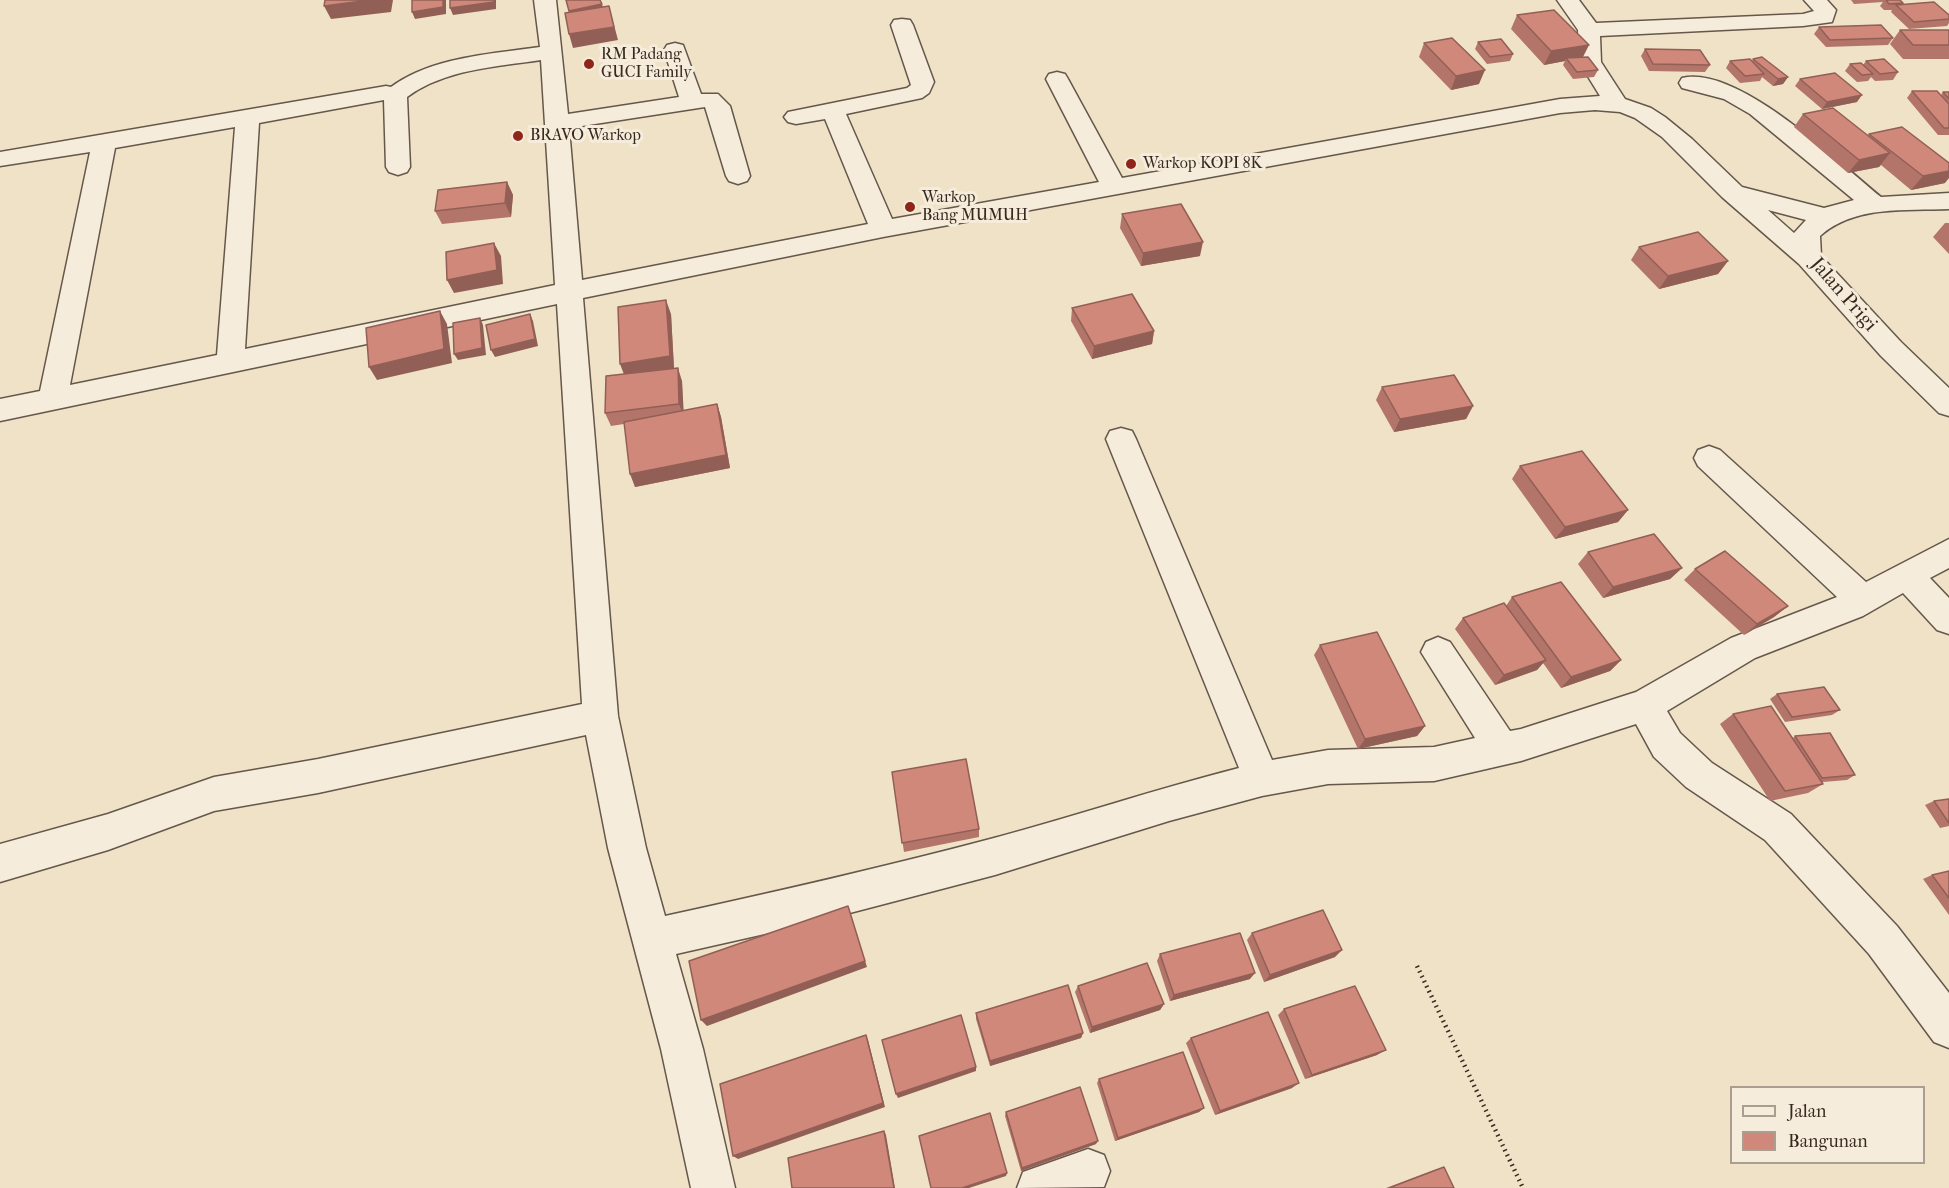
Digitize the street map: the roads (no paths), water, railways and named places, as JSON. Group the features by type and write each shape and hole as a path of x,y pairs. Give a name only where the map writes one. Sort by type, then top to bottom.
{"street":[{"path":"545,0 558,123 568,292 600,716 627,848 654,939 682,1049 712,1188"},
{"path":"1568,0 1589,30 1590,62 1617,105"},
{"path":"1589,30 1803,20 1824,17 1825,10 1815,0"},
{"path":"796,117 914,93 921,88 923,82 902,25"},
{"path":"675,50 692,102"},
{"path":"0,159 104,143 377,94 395,94 426,75 552,51"},
{"path":"1057,79 1114,186"},
{"path":"1690,83 1713,87 1732,94 1758,109 1877,206"},
{"path":"395,94 398,167"},
{"path":"558,123 710,99 718,106 738,176"},
{"path":"0,410 883,229 1560,106 1588,103 1626,106 1644,113 1665,128 1733,193 1808,258"},
{"path":"833,110 883,229"},
{"path":"230,364 248,117"},
{"path":"52,401 104,143"},
{"path":"1733,193 1826,217 1877,206 1949,201"},
{"name":"Jalan Prigi","path":"1826,217 1807,233 1808,258 1891,349 1949,405"},
{"path":"1121,439 1262,779"},
{"path":"1709,458 1863,600"},
{"path":"654,939 800,906 994,856 1169,802 1262,779 1328,767 1434,764 1502,749 1644,705 1667,694 1743,648 1863,600 1949,552"},
{"path":"1907,576 1949,620"},
{"path":"1438,652 1502,749"},
{"path":"1644,705 1667,745 1699,775 1778,827 1882,940 1949,1026"},
{"path":"0,863 108,832 214,794 318,776 600,716"},
{"path":"1039,1188 1088,1171"}],"place":[{"name":"RM Padang GUCI Family","path":"589,64"},
{"name":"BRAVO Warkop","path":"518,136"},
{"name":"Warkop KOPI 8K","path":"1131,164"},
{"name":"Warkop Bang MUMUH","path":"910,207"}]}
